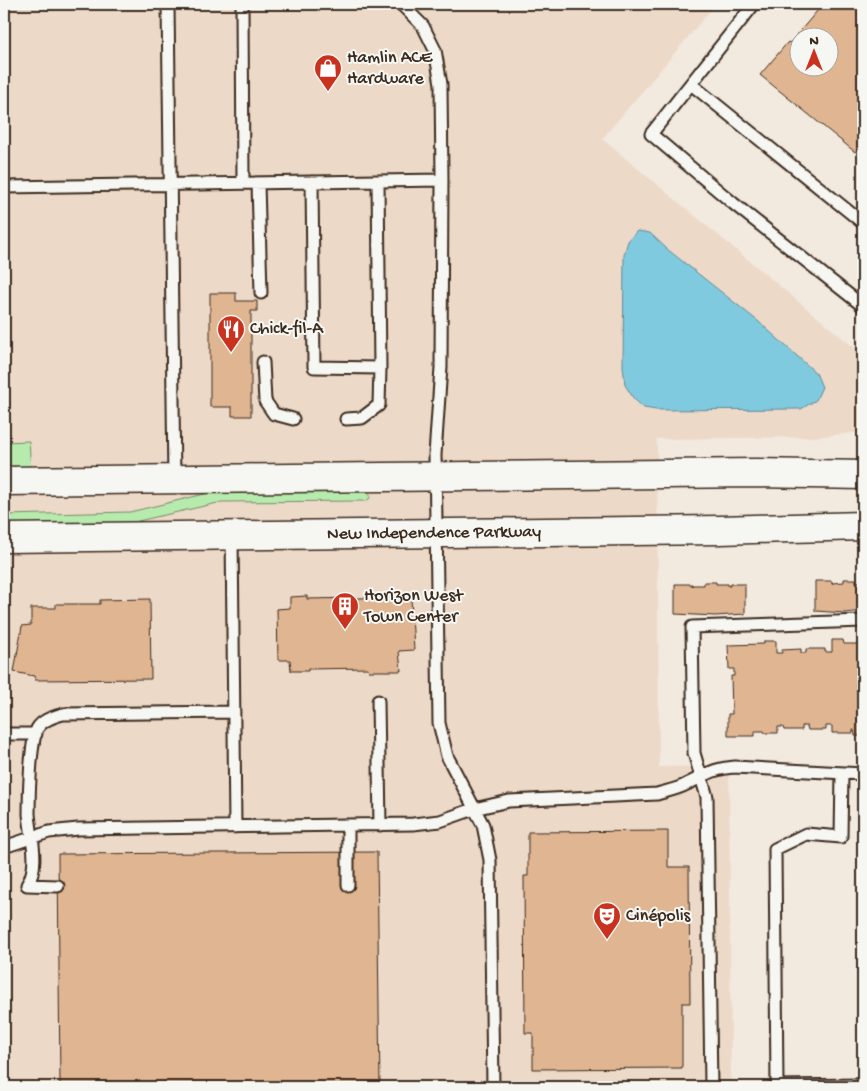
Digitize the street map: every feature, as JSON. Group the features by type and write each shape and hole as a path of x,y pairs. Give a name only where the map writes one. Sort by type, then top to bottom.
{"street":[{"path":"4,481 756,473 863,474"},
{"name":"New Independence Parkway","path":"4,538 720,530 863,526"}],"lane":[{"path":"168,4 174,480"},
{"path":"242,4 244,184"},
{"path":"404,5 423,26 435,50 441,84 441,367 436,455 439,723 447,756 483,825 491,872 493,1087"},
{"path":"751,5 651,134 734,204 861,300"},
{"path":"691,84 863,223"},
{"path":"4,187 442,180"},
{"path":"346,419 362,418 379,405 378,181"},
{"path":"312,182 314,367 380,368"},
{"path":"258,184 261,293"},
{"path":"263,362 265,401 274,414 293,420"},
{"path":"232,535 235,827"},
{"path":"711,1087 707,797 694,753 692,627 863,621"},
{"path":"378,701 380,825"},
{"path":"58,886 27,885 33,871 33,836 29,814 31,758 37,729 46,719 63,714 234,712"},
{"path":"4,734 36,734"},
{"path":"4,847 33,836 78,829 348,826 428,823 440,821 474,809 524,799 657,794 677,789 711,771 735,767 863,774"},
{"path":"842,773 841,837 806,834 775,849 777,1086 863,1086"},
{"path":"348,826 348,885"}],"shaded area":[{"path":"4,4 716,4 602,139 863,355 863,432 813,437 657,439 659,767 729,766 731,1087 4,1087"}],"green space":[{"path":"29,441 31,470 4,470 4,442"},
{"path":"217,491 367,491 370,494 370,498 366,501 222,502 125,524 4,525 4,515 130,512"}],"water":[{"path":"637,231 650,233 667,249 759,322 816,373 822,387 816,400 801,409 656,410 644,408 634,399 625,385 623,366 624,255 628,241"}],"building":[{"path":"823,4 863,4 863,143 855,152 760,75 788,42 790,43 790,78 840,78 840,28 803,28"},
{"path":"210,293 236,293 236,301 257,301 257,311 251,311 251,416 232,416 232,407 210,407"},
{"path":"844,579 856,579 856,582 863,582 863,611 845,613 815,611 815,581 832,581 832,583 844,582"},
{"path":"704,582 728,584 728,586 730,584 745,584 745,614 715,616 675,614 675,584 704,585"},
{"name":"Horizon West Town Center","path":"307,596 307,599 411,597 414,650 399,651 401,671 369,671 368,668 291,671 290,660 278,660 277,609 290,608 290,597"},
{"path":"150,599 151,679 35,680 34,676 14,672 22,626 31,625 31,608 56,608 56,604 100,604 100,600"},
{"path":"832,640 843,640 844,644 863,644 863,736 855,736 854,730 853,733 832,733 832,726 826,726 826,730 808,730 807,726 802,726 802,730 784,730 783,727 778,727 778,733 755,731 755,736 728,736 728,714 732,714 731,676 734,676 734,669 729,669 728,645 764,644 764,641 776,641 776,653 782,653 782,650 801,649 801,653 806,653 806,649 825,649 825,652 832,652"},
{"name":"Cinépolis","path":"668,831 668,867 689,867 690,1003 682,1003 682,1068 533,1069 533,1033 525,1033 524,876 528,876 528,832"},
{"path":"377,852 380,1087 60,1087 58,854"}],"place":[{"name":"Hamlin ACE Hardware","path":"328,92"},
{"name":"Chick-fil-A","path":"231,353"},
{"name":"Horizon West Town Center","path":"345,630"},
{"name":"Cinépolis","path":"607,940"}]}
